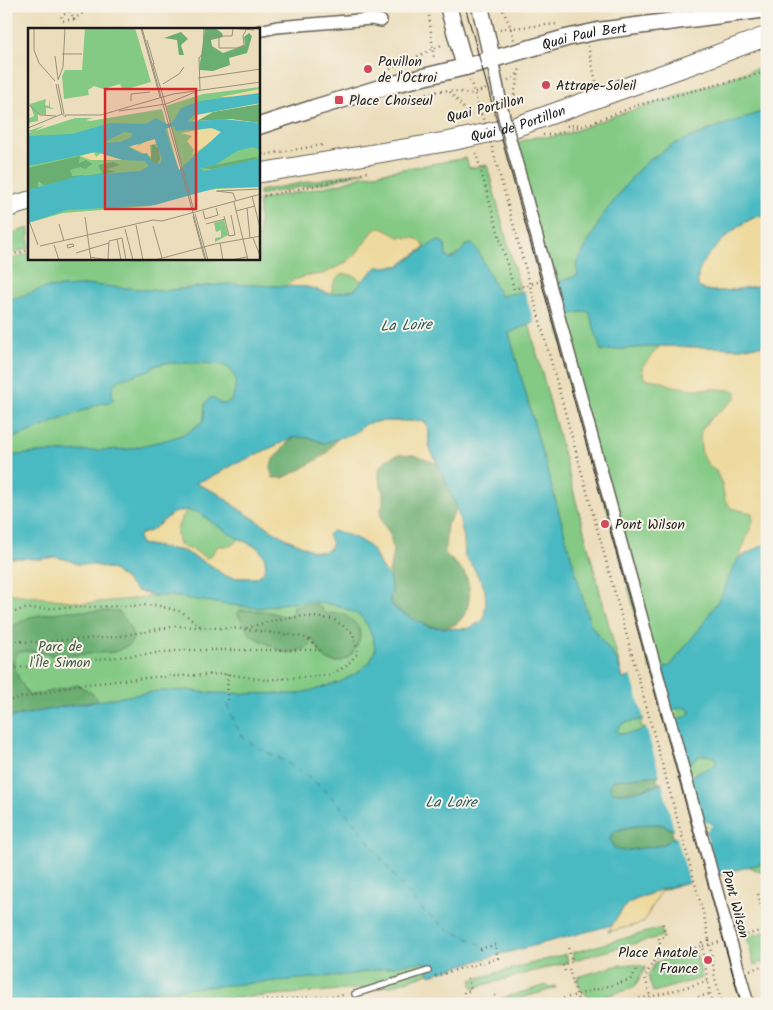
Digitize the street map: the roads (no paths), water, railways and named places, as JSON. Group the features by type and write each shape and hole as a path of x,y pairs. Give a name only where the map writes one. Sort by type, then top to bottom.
{"main road":[{"path":"260,126 426,75 465,67 448,6"},
{"path":"480,6 492,59"},
{"name":"Quai Paul Bert","path":"465,67 566,38 598,31 767,9"},
{"name":"Quai de Portillon","path":"260,173 451,141 515,126 767,36"},
{"path":"6,208 28,201"}],"street":[{"path":"260,31 276,27 371,19 381,21"},
{"name":"Pont Wilson","path":"492,59 507,107 504,117 509,137 748,1004"}],"lane":[{"path":"355,994 428,970"}],"water":[{"name":"La Loire","path":"767,110 767,216 750,219 731,232 714,249 702,264 698,276 698,287 705,290 722,291 767,285 767,345 740,348 660,346 601,351 589,311 534,322 509,333 590,624 617,660 623,679 670,666 703,624 724,591 739,558 767,543 767,862 662,889 644,896 628,903 612,925 430,975 425,962 347,975 6,1003 6,718 158,691 188,690 209,693 296,694 340,682 357,673 370,662 375,650 373,638 361,616 337,605 314,602 287,603 259,608 172,596 155,596 135,590 113,570 96,565 78,564 56,557 40,559 6,557 6,456 129,449 187,433 203,421 205,404 210,398 224,404 231,401 236,379 230,369 222,365 164,363 150,370 119,380 113,385 113,399 111,402 102,403 6,441 6,301 45,288 93,285 161,291 227,284 307,287 331,294 354,290 377,267 399,266 436,241 445,244 446,256 450,259 467,245 472,244 478,251 500,296 530,290 578,275 576,265 603,215 636,172 648,161 674,144","holes":["381,421 424,421 429,428 429,445 457,508 464,538 465,557 482,582 485,590 484,620 468,629 429,627 398,611 390,603 392,593 389,575 384,571 370,547 360,540 332,531 328,535 332,544 329,550 322,552 313,551 283,537 217,493 195,483 214,476 231,466 292,438 311,438 324,443 355,433 365,424","187,510 198,512 239,539 257,547 264,556 266,565 263,573 255,578 225,576 212,566 183,551 141,544 138,537 141,534 152,530 173,513","684,707 690,711 686,716 676,721 633,732 622,734 617,732 617,729 624,723","702,755 715,758 716,761 716,764 697,773 637,791 617,793 610,789 610,783 614,780 660,775 687,766","710,823 708,830 671,839 662,845 623,851 615,849 610,839 614,832 624,828 653,824 664,825 674,830"]}],"tram line":[{"path":"465,6 741,1004"}],"place":[{"name":"Pavillon de l'Octroi","path":"368,69"},
{"name":"Attrape-Soleil","path":"546,85"},
{"name":"Place Choiseul","path":"339,100"},
{"name":"Pont Wilson","path":"605,524"},
{"name":"Place Anatole France","path":"708,960"}],"park label":[{"name":"Parc de l'Île Simon","path":"60,654"}]}
